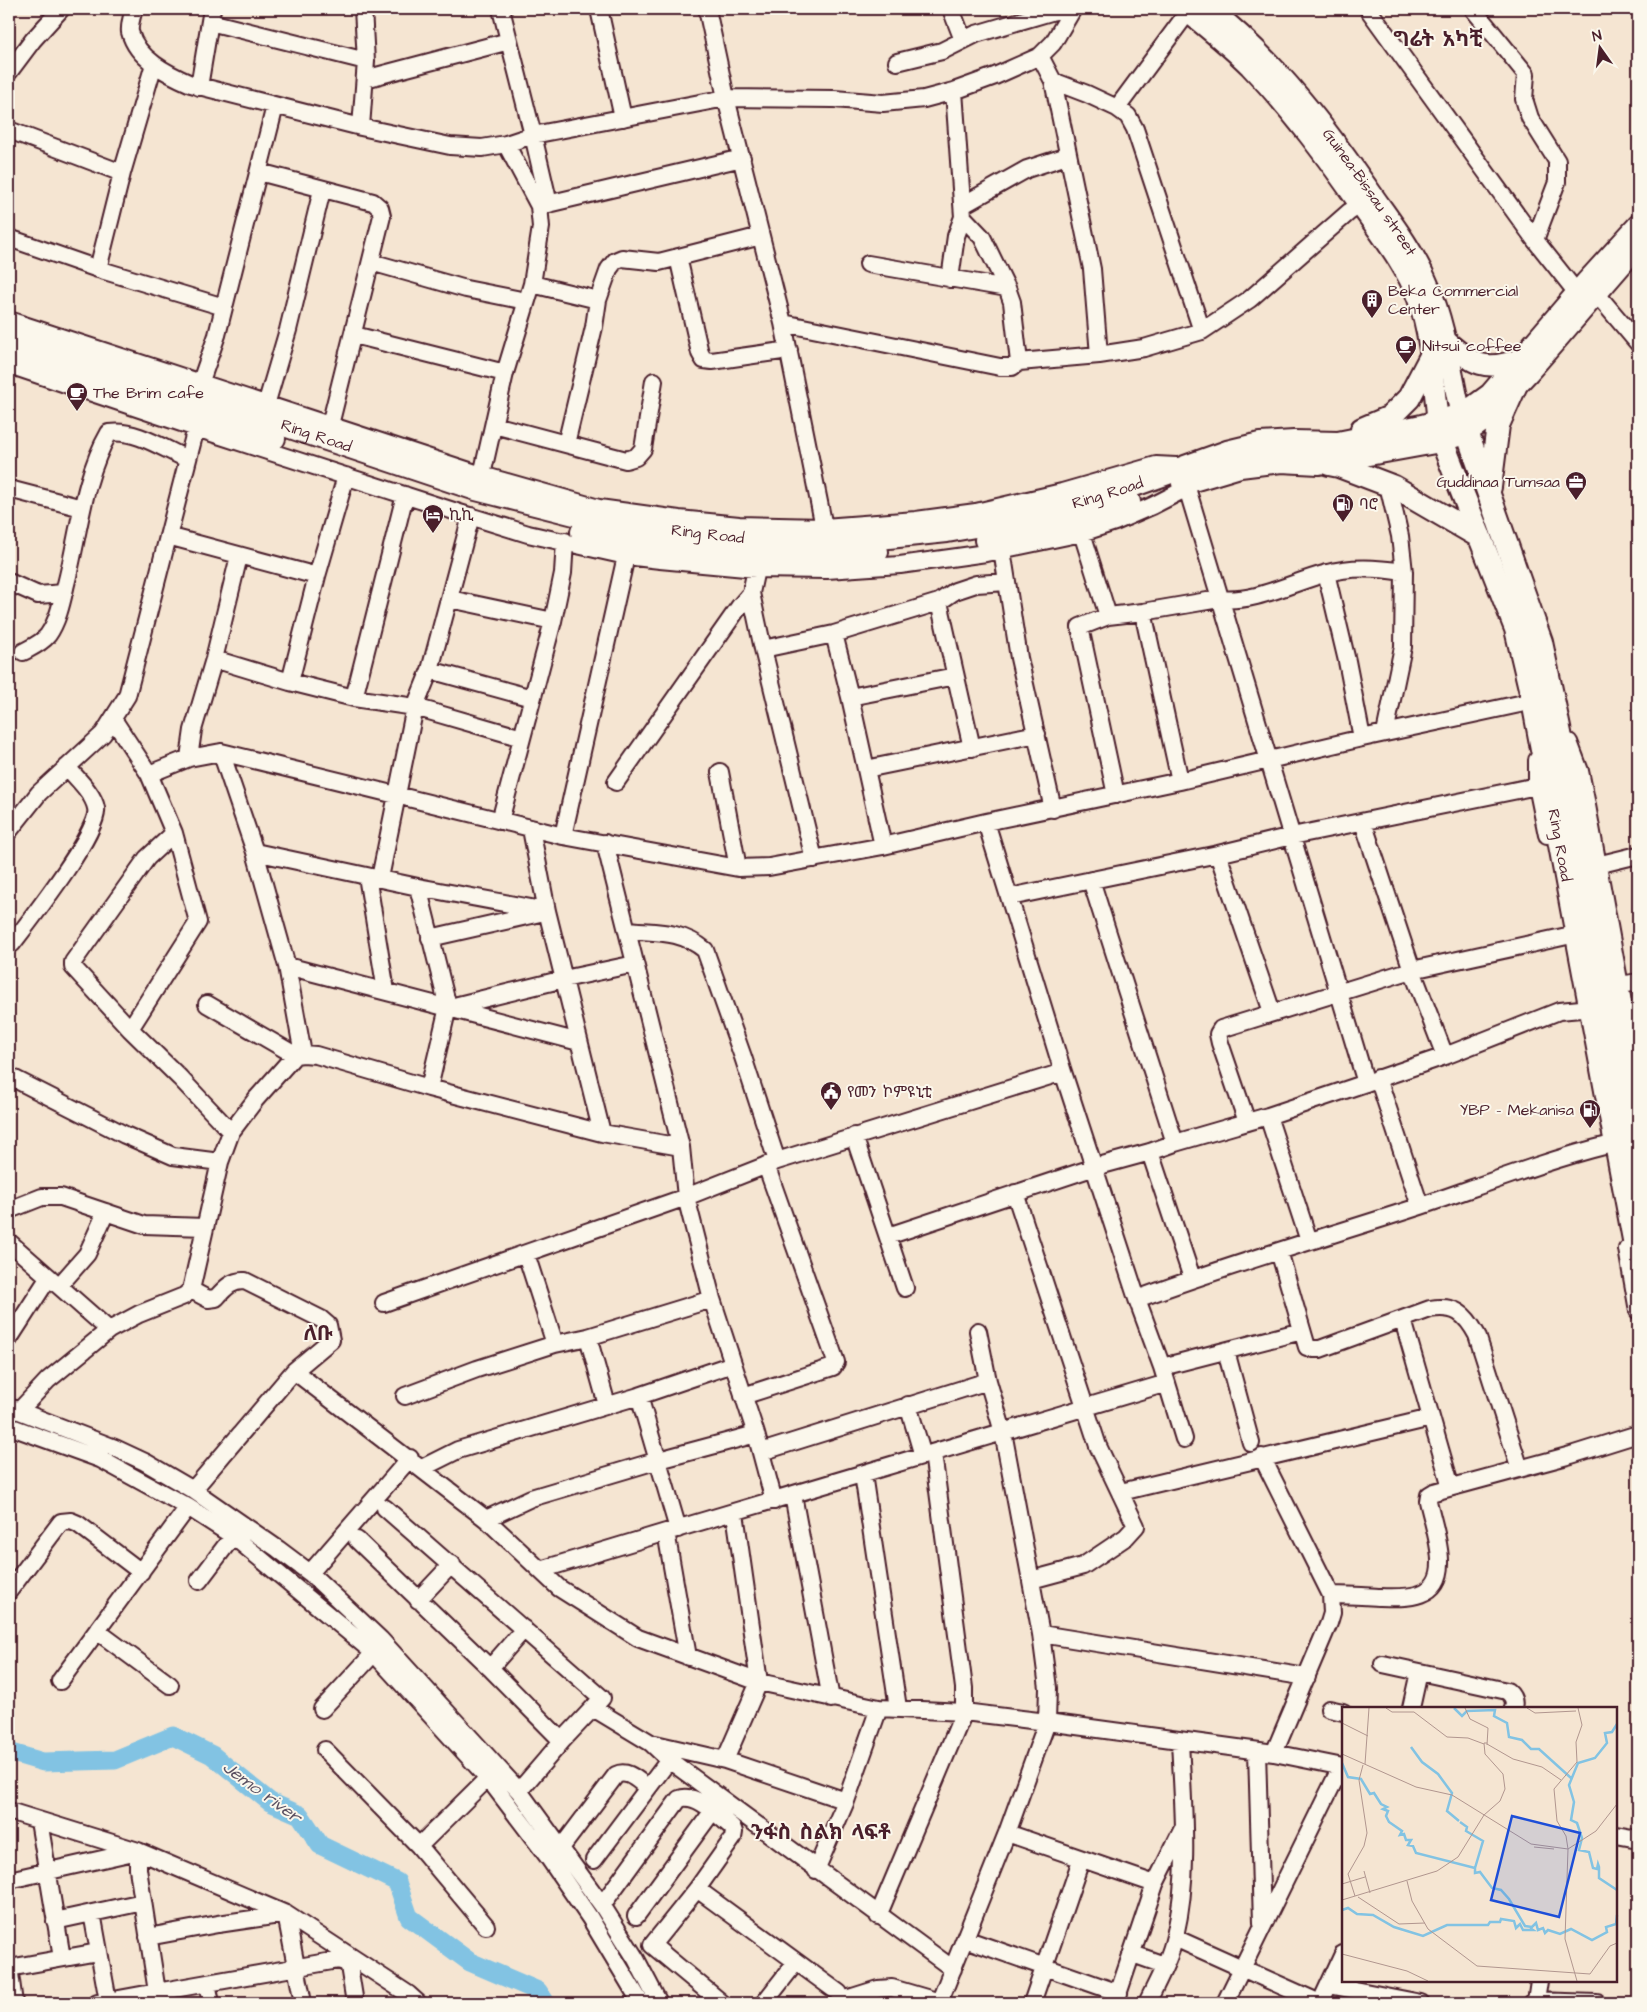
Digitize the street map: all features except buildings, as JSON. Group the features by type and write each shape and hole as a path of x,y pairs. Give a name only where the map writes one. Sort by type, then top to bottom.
{"highway":[{"name":"Ring Road","path":"9,333 476,489 606,522 650,529 752,538 869,539 947,531 1003,521 1066,506 1126,488 1188,478"},
{"path":"1438,348 1409,398 1390,417 1355,432 1318,453 1339,466 1388,485 1417,499 1480,537"},
{"name":"Ring Road","path":"9,350 498,510 611,539 674,550 741,555 835,556 950,546 1017,534 1075,519 1188,478 1227,452 1260,444 1318,453 1338,443 1430,434 1480,537 1516,629 1533,701 1547,717 1638,1174"},
{"path":"1490,500 1492,464 1498,425 1515,387"},
{"path":"1430,434 1464,424"},
{"name":"Ring Road","path":"1464,424 1541,642 1547,717 1638,1260"}],"main road":[{"name":"Guinea-Bissau street","path":"1210,9 1246,38 1337,143 1414,255 1430,289 1438,348 1464,424"},
{"path":"1186,11 1234,51 1270,87 1326,156 1394,253 1412,286 1425,321 1438,348 1430,434"},
{"path":"1464,424 1482,422 1515,387 1587,289 1638,225"},
{"path":"1464,424 1521,358 1587,289 1638,246"},
{"path":"1438,348 1476,363 1489,365 1506,364 1521,358"}],"street":[{"path":"9,72 33,40 61,9"},
{"path":"134,9 130,31 140,51 169,74 200,87 361,127 450,146 482,148 506,144 533,135 726,98 834,99 883,103 924,99 954,91 995,76 1040,56 1053,44 1073,9"},
{"path":"482,475 506,373 532,284 544,205 533,135 501,9"},
{"path":"599,9 623,118"},
{"path":"707,9 726,98 782,322 824,527"},
{"path":"951,9 963,40"},
{"path":"897,62 942,51 976,34 1051,12 1068,9"},
{"path":"1368,9 1535,240 1587,289 1638,344"},
{"path":"1473,9 1526,74 1524,99 1530,118 1557,161 1557,182 1535,240"},
{"path":"361,127 366,61 367,10"},
{"path":"1117,108 1186,11"},
{"path":"200,87 211,15 366,61"},
{"path":"365,79 509,41"},
{"path":"1040,56 1053,81 1067,156 1092,269 1099,355"},
{"path":"98,269 122,173 154,64"},
{"path":"1053,81 1087,94 1117,108 1128,116 1135,129 1202,331"},
{"path":"950,279 956,236 963,211 954,91"},
{"path":"200,384 217,335 275,106"},
{"path":"9,130 122,173"},
{"path":"506,144 544,205"},
{"path":"963,211 1027,169 1067,156"},
{"path":"544,205 742,158"},
{"path":"259,172 373,202 380,208 382,216 354,335 330,425"},
{"path":"266,405 288,330 322,190"},
{"path":"782,322 1000,367 1012,367 1019,362 1099,355 1144,348 1202,331 1250,299 1349,212 1360,205"},
{"path":"963,211 982,238 1008,288 1012,302 1019,362"},
{"path":"566,444 594,327 598,300 614,260 622,258 659,262 760,236"},
{"path":"9,238 98,269 224,307"},
{"path":"678,257 700,353 704,360 712,361 788,350"},
{"path":"371,262 466,288 526,301"},
{"path":"868,264 1008,288"},
{"path":"532,284 598,300"},
{"path":"9,320 482,475 599,508 739,525 824,527 916,520 976,512 1062,492 1156,465 1188,478"},
{"path":"354,335 506,373"},
{"path":"9,365 196,428 528,534 626,556 756,569 827,570 900,565 1002,550 1082,533 1134,514 1188,478"},
{"path":"494,425 626,460 636,457 643,449 654,381"},
{"path":"9,830 39,793 102,734 127,696 196,428"},
{"path":"23,652 41,642 55,623 64,592 82,508 100,449 109,434 120,432 141,438 187,459"},
{"path":"290,682 317,576 346,476"},
{"path":"1188,478 1219,599 1339,992 1420,1206"},
{"path":"1385,733 1403,647 1404,572 1400,536 1388,485"},
{"path":"9,489 82,508"},
{"path":"354,698 405,496"},
{"path":"386,991 374,877 397,796 414,707 430,670 471,516"},
{"path":"1082,533 1108,616"},
{"path":"168,536 317,576"},
{"path":"500,821 553,621 563,573 566,542"},
{"path":"1002,550 1019,658 1053,809"},
{"path":"188,758 193,730 214,659 239,556"},
{"path":"563,836 626,556"},
{"path":"1116,795 1080,628 1108,616 1219,599 1247,598 1326,573 1358,568 1404,572"},
{"path":"756,569 751,593 814,859"},
{"path":"1326,573 1347,661 1362,738"},
{"path":"9,582 38,596 64,592"},
{"path":"763,649 834,634 939,602 955,591 976,584 1008,582"},
{"path":"616,782 733,615 751,593"},
{"path":"450,599 553,621"},
{"path":"939,602 972,748"},
{"path":"1143,612 1180,781"},
{"path":"834,634 883,846"},
{"path":"214,659 290,682 354,698 414,707 522,738"},
{"path":"430,670 532,698"},
{"path":"850,697 955,676"},
{"path":"149,774 188,758 221,752 563,836 738,868 769,867 883,846 1533,701"},
{"path":"1547,717 1537,786 1608,1145 1638,1311"},
{"path":"1547,717 1580,771 1638,1084"},
{"path":"113,719 149,774 174,833 198,922 195,930 130,1029"},
{"path":"866,769 1036,734"},
{"path":"221,752 255,852 287,966 299,1054"},
{"path":"12,944 46,899 93,826 97,815 96,806 89,794 68,767"},
{"path":"720,772 738,868"},
{"path":"1010,897 1218,854 1292,836 1537,786"},
{"path":"986,822 1062,1072 1095,1167 1137,1299 1165,1375 1184,1439"},
{"path":"1363,822 1412,970 1445,1056"},
{"path":"531,829 547,911 602,1133"},
{"path":"174,833 147,858 73,962 75,971 231,1132"},
{"path":"605,843 682,1147 686,1197 712,1299 756,1434 774,1501"},
{"path":"255,852 418,887 547,911"},
{"path":"1218,854 1272,1012"},
{"path":"1597,865 1638,855"},
{"path":"1091,880 1175,1143"},
{"path":"418,887 448,1007 429,1088"},
{"path":"430,938 547,911"},
{"path":"627,930 680,935 694,941 705,950 743,1057 772,1163 836,1362 833,1367 743,1396"},
{"path":"1247,1122 1218,1034 1221,1028 1412,970 1567,936"},
{"path":"448,1007 635,964"},
{"path":"287,966 579,1042"},
{"path":"1621,985 1638,982"},
{"path":"207,1004 299,1054 316,1055 429,1088 602,1133 682,1147"},
{"path":"888,1236 1095,1167 1268,1116 1445,1056 1559,1011 1581,1009"},
{"path":"299,1054 256,1099 231,1132 220,1162 191,1290 184,1296 139,1314 109,1330 14,1409 116,1448 145,1462 193,1490 310,1573 380,1639 493,1773 590,1918 641,2003"},
{"path":"384,1303 686,1197 772,1163 1062,1072"},
{"path":"9,1076 117,1131 173,1156 220,1162"},
{"path":"1268,1116 1309,1241"},
{"path":"854,1136 904,1288"},
{"path":"1137,1299 1192,1278 1420,1206 1568,1155 1608,1145"},
{"path":"1150,1152 1192,1278"},
{"path":"1015,1193 1098,1446 1136,1526 1134,1530 1083,1566 1031,1580"},
{"path":"9,1210 42,1197 61,1197 144,1224 205,1228"},
{"path":"9,1339 54,1282 87,1254 106,1212"},
{"path":"9,1242 109,1330"},
{"path":"1279,1251 1307,1347 1312,1350 1320,1349 1430,1309 1441,1307 1453,1308 1462,1314 1477,1335 1520,1469"},
{"path":"526,1254 555,1344"},
{"path":"191,1290 208,1299 216,1298 226,1287 238,1280 245,1281 321,1319 328,1325 331,1340 294,1371 193,1490"},
{"path":"405,1396 477,1369 555,1344 588,1337 712,1299"},
{"path":"1403,1320 1451,1488"},
{"path":"697,1889 838,1992 843,2002 878,1989 892,1988 939,2002 1007,1833 1047,1722 1048,1688 1041,1634 1003,1432 988,1381 978,1331"},
{"path":"540,1570 1086,1407 1226,1351 1302,1331"},
{"path":"588,1337 608,1404"},
{"path":"1226,1351 1250,1443"},
{"path":"310,1573 416,1463 639,1396 733,1364"},
{"path":"294,1371 416,1463 486,1519 559,1588 638,1638 688,1657 759,1682 878,1708 964,1712 1047,1722 1274,1753 1342,1767 1224,2003"},
{"path":"760,1452 988,1381"},
{"path":"639,1396 659,1460 672,1531 688,1657"},
{"path":"878,1916 964,1712 964,1688 928,1455 908,1406"},
{"path":"1121,1492 1431,1418"},
{"path":"9,1426 100,1459 188,1507 233,1536 374,1653 493,1773 519,1791 602,1905 636,1959 659,2003"},
{"path":"486,1519 531,1498 659,1460 756,1434"},
{"path":"1331,1595 1406,1598 1429,1589 1436,1583 1439,1575 1440,1560 1428,1501 1429,1496 1434,1492 1638,1434"},
{"path":"1262,1457 1331,1595 1332,1613 1330,1623 1274,1753"},
{"path":"864,1474 898,1708"},
{"path":"793,1495 831,1699"},
{"path":"60,1681 188,1507"},
{"path":"385,1508 452,1564 602,1698 519,1791"},
{"path":"725,1760 759,1682 735,1513"},
{"path":"9,1591 61,1522 70,1521 78,1524 141,1572"},
{"path":"199,1581 233,1536"},
{"path":"357,1540 490,1668 562,1741"},
{"path":"418,1600 452,1564"},
{"path":"490,1668 524,1629"},
{"path":"96,1631 170,1685"},
{"path":"1041,1634 1307,1677"},
{"path":"322,1709 374,1653"},
{"path":"1383,1664 1507,1692 1512,1695 1515,1702 1513,1707"},
{"path":"1411,1707 1419,1672"},
{"path":"593,1708 651,1743 669,1760 878,1916 953,1969"},
{"path":"816,1870 846,1801 878,1708"},
{"path":"1147,2003 1175,1938 1181,1907 1185,1867 1180,1741"},
{"path":"651,1743 725,1760 846,1801"},
{"path":"325,1750 419,1846 486,1926"},
{"path":"1257,1751 1262,1927"},
{"path":"594,1860 669,1760"},
{"path":"561,1848 616,1775 621,1772 627,1773 647,1787"},
{"path":"419,1846 493,1773"},
{"path":"602,1905 679,1799 686,1796 694,1798 732,1827 734,1832 733,1838 697,1889 652,1945 722,2003"},
{"path":"9,1811 138,1851 286,1914 412,2000"},
{"path":"636,1916 712,1812"},
{"path":"39,1821 62,1958"},
{"path":"965,1939 1045,1967 1117,1998 1155,1884 1183,1828"},
{"path":"1007,1833 1155,1884"},
{"path":"1617,1834 1638,1840"},
{"path":"9,1880 47,1873 138,1851"},
{"path":"138,1851 138,1868 158,1998"},
{"path":"1032,2003 1081,1860"},
{"path":"55,1921 143,1902"},
{"path":"92,1913 103,2002 158,1998 207,1983 338,1960 345,1956"},
{"path":"148,1938 218,1924 286,1914"},
{"path":"286,1914 304,2003"},
{"path":"1175,1938 1320,2003 1342,1956"},
{"path":"14,2003 9,1967 98,1952"},
{"path":"1132,1954 1164,1965"},
{"path":"345,1956 349,1966 355,2003"},
{"path":"764,2003 796,1962"},
{"path":"1539,1982 1534,2002 1597,2003"},
{"path":"207,1983 211,2003"},
{"path":"1329,1985 1421,2003"}],"waterway":[{"name":"Jemo river","path":"9,1752 43,1762 115,1760 173,1736 212,1755 270,1802 300,1815 320,1845 397,1882 409,1917 470,1962 538,1991 546,2003"}],"place":[{"name":"Beka Commercial Center","path":"1372,319"},
{"name":"Nitsui coffee","path":"1406,365"},
{"name":"The Brim cafe","path":"77,412"},
{"name":"Guddinaa Tumsaa","path":"1576,501"},
{"name":"ባሮ","path":"1343,523"},
{"name":"ኪኪ","path":"433,534"},
{"name":"የመን ኮምዩኒቲ","path":"831,1111"},
{"name":"YBP - Mekanisa","path":"1590,1129"}],"district":[{"name":"ግሬት አካቺ","path":"1438,39"},
{"name":"ለቡ","path":"318,1333"},
{"name":"ንፋስ ስልክ ላፍቶ","path":"821,1832"}]}
